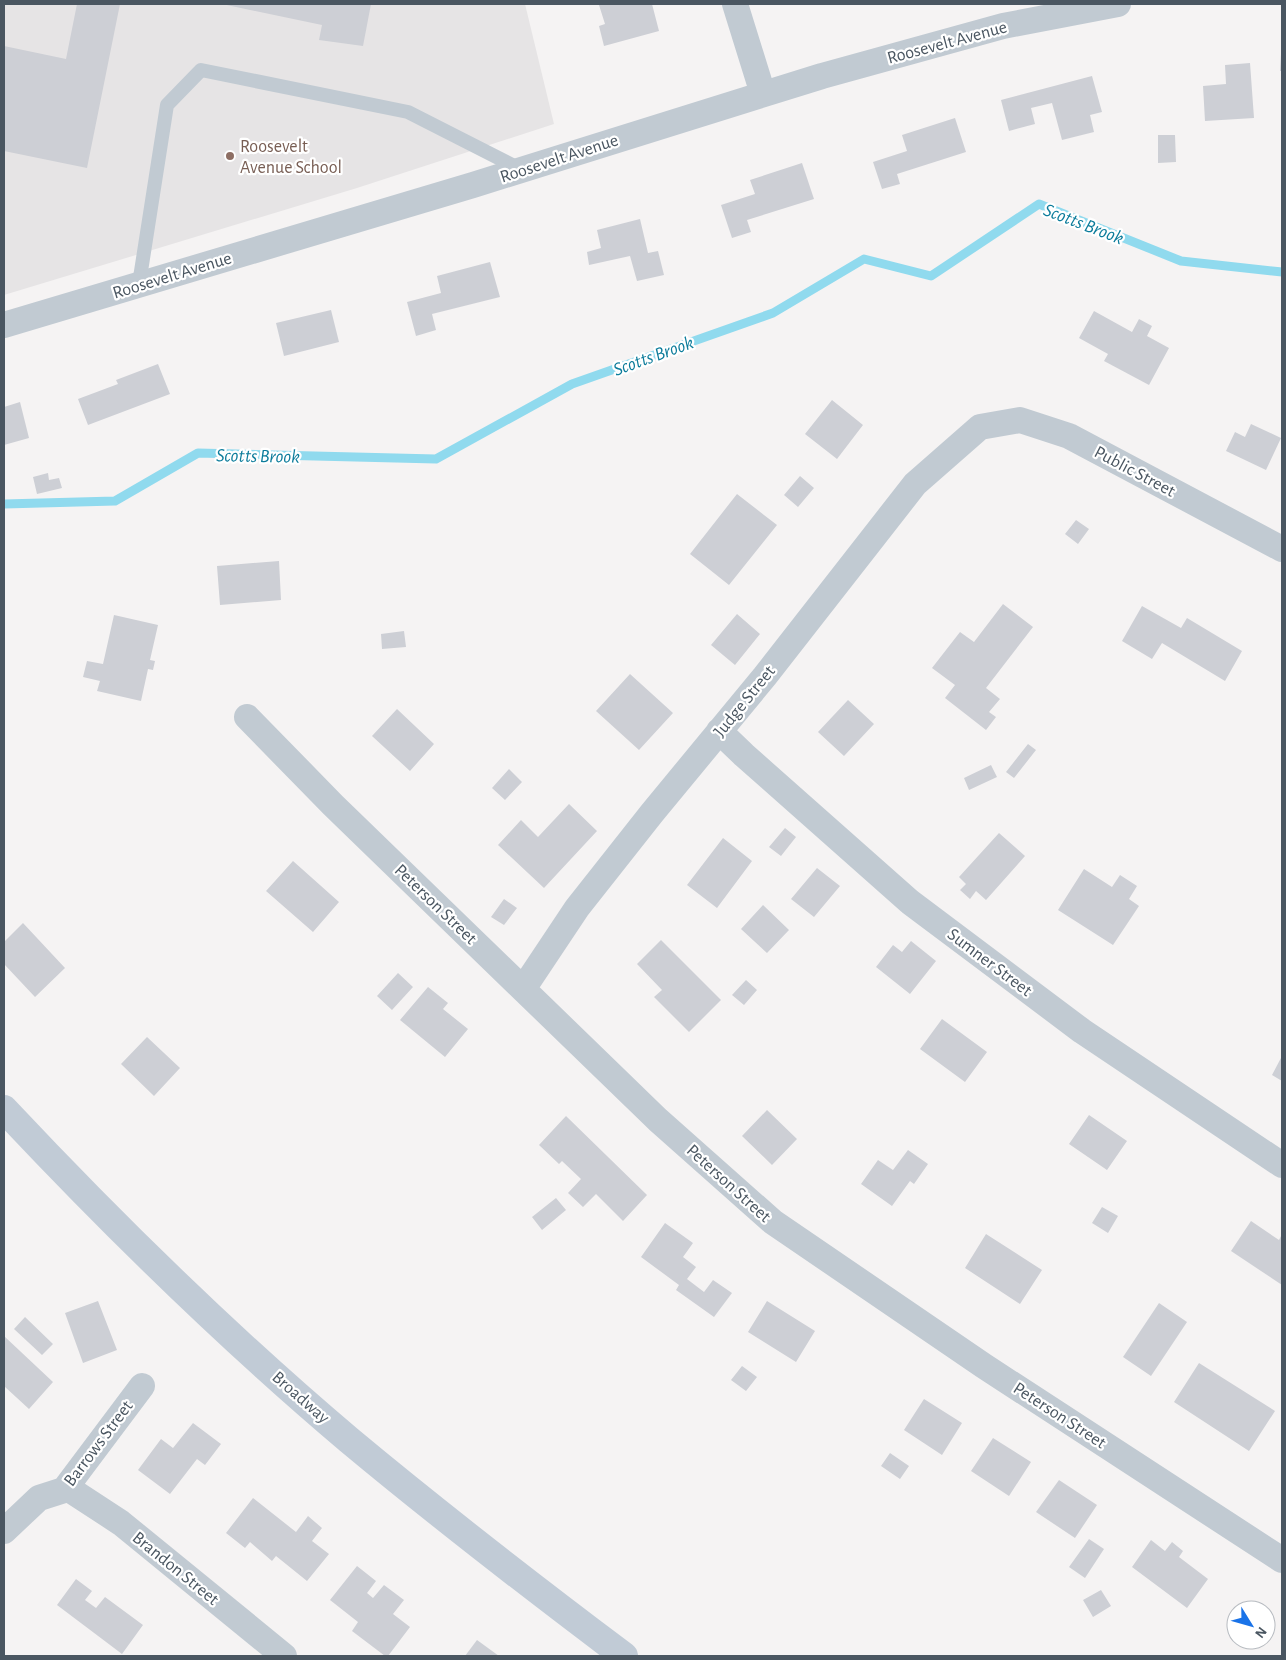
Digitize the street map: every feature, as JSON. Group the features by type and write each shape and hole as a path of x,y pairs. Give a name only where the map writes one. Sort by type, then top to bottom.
{"street":[{"path":"735,4 763,94"},
{"name":"Roosevelt Avenue","path":"4,325 522,170 822,76 1003,26 1118,4"},
{"name":"Public Street","path":"980,427 1020,420 1069,436 1282,549"},
{"name":"Judge Street","path":"523,989 577,908 652,813 765,676 915,484 980,427"},
{"name":"Peterson Street","path":"247,717 333,805 658,1120 773,1222 984,1366 1282,1560"},
{"name":"Sumner Street","path":"720,731 744,755 910,902 1082,1031 1282,1165"},
{"name":"Broadway","path":"4,1109 147,1255 240,1343 348,1439 473,1541 624,1656"},
{"name":"Barrows Street","path":"4,1531 39,1498 64,1490 142,1386"},
{"name":"Brandon Street","path":"64,1490 69,1489 121,1523 284,1656"}],"lane":[{"path":"139,284 167,105 201,70 408,112 522,170"}],"shaded area":[{"name":"Roosevelt Avenue School","path":"4,4 525,4 554,124 357,188 4,295"}],"building":[{"path":"77,4 120,4 87,168 4,151 4,46 66,59"},
{"path":"222,4 371,4 363,46 319,40 322,25"},
{"path":"652,4 659,31 604,46 599,26 605,24 599,5"},
{"path":"1281,54 1282,71 1280,71"},
{"path":"1250,63 1254,118 1205,121 1203,86 1226,84 1225,65"},
{"path":"1092,76 1102,112 1090,115 1094,132 1062,140 1052,103 1031,108 1035,124 1009,131 1001,100"},
{"path":"955,118 966,152 897,174 900,184 882,189 873,162 907,151 902,135"},
{"path":"1158,135 1175,135 1176,162 1158,163"},
{"path":"802,163 814,199 747,220 751,232 732,238 721,205 755,194 750,180"},
{"path":"640,219 648,253 658,251 664,275 637,281 630,256 589,265 587,252 601,248 597,230"},
{"path":"490,262 500,297 432,314 436,330 416,336 407,302 441,293 437,276"},
{"path":"331,310 339,342 284,356 276,323"},
{"path":"1094,311 1132,332 1139,319 1152,326 1147,336 1169,348 1149,385 1104,361 1108,354 1079,338"},
{"path":"158,364 170,394 88,425 78,399 118,384 116,380"},
{"path":"832,400 863,425 837,459 805,434"},
{"path":"20,402 29,438 4,445 4,407"},
{"path":"1251,424 1281,438 1266,470 1226,451 1235,432 1245,437"},
{"path":"48,473 49,480 59,478 62,488 37,494 33,477"},
{"path":"800,476 814,488 798,507 784,495"},
{"path":"737,494 777,525 729,585 690,554"},
{"path":"1076,520 1089,529 1078,544 1065,534"},
{"path":"279,561 281,600 220,605 217,566"},
{"path":"1003,604 1033,627 986,688 1000,699 989,712 996,717 986,730 945,698 955,685 932,668 960,632 974,642"},
{"path":"1142,606 1181,628 1187,618 1242,651 1225,681 1162,643 1152,659 1122,641"},
{"path":"737,614 760,634 735,665 711,645"},
{"path":"114,615 158,625 150,660 155,661 153,670 148,669 141,701 97,691 100,681 83,677 87,661 103,664"},
{"path":"404,631 406,647 382,649 381,634"},
{"path":"630,674 673,713 639,750 596,711"},
{"path":"848,700 874,724 844,756 818,732"},
{"path":"397,709 434,744 410,771 372,736"},
{"path":"1028,744 1036,750 1014,778 1006,772"},
{"path":"991,765 997,777 969,790 964,778"},
{"path":"509,769 522,782 505,800 492,788"},
{"path":"569,804 597,831 544,888 498,845 521,820 538,837"},
{"path":"785,828 796,837 781,856 769,847"},
{"path":"999,833 1025,856 986,900 976,891 970,899 960,890 966,884 959,877"},
{"path":"723,838 752,861 717,908 687,885"},
{"path":"293,861 339,902 313,932 266,891"},
{"path":"817,868 840,886 814,917 791,899"},
{"path":"1084,869 1112,887 1120,875 1137,886 1129,899 1139,906 1113,945 1058,910"},
{"path":"504,899 517,908 504,925 491,917"},
{"path":"763,905 789,930 767,953 741,929"},
{"path":"23,923 65,968 35,997 4,964 4,942"},
{"path":"661,940 721,1000 689,1032 654,997 662,990 637,964"},
{"path":"911,941 936,961 910,994 876,967 893,945 902,952"},
{"path":"398,973 413,987 392,1010 377,996"},
{"path":"746,980 757,990 744,1005 732,995"},
{"path":"428,987 448,1003 443,1009 468,1029 445,1057 400,1020"},
{"path":"942,1019 987,1052 965,1082 920,1049"},
{"path":"147,1037 180,1068 154,1096 121,1064"},
{"path":"1282,1056 1282,1081 1272,1075"},
{"path":"767,1110 797,1139 772,1165 742,1136"},
{"path":"1089,1115 1127,1141 1107,1170 1069,1144"},
{"path":"566,1116 647,1195 623,1221 596,1194 583,1207 568,1193 581,1179 562,1161 559,1164 539,1145"},
{"path":"908,1150 928,1164 914,1184 910,1181 892,1206 861,1184 878,1160 893,1170"},
{"path":"556,1198 566,1210 542,1230 532,1217"},
{"path":"1102,1207 1118,1216 1108,1233 1092,1223"},
{"path":"1251,1221 1279,1240 1282,1234 1282,1285 1231,1251"},
{"path":"665,1223 693,1243 683,1257 696,1267 687,1279 704,1292 713,1280 732,1293 714,1317 676,1290 679,1285 641,1257"},
{"path":"986,1234 1042,1270 1020,1304 965,1268"},
{"path":"98,1301 117,1350 83,1363 65,1313"},
{"path":"767,1301 815,1331 796,1362 748,1332"},
{"path":"1159,1303 1187,1322 1151,1376 1123,1357"},
{"path":"25,1317 53,1344 42,1355 14,1329"},
{"path":"4,1336 53,1382 29,1409 4,1386"},
{"path":"1199,1363 1275,1411 1249,1451 1174,1402"},
{"path":"742,1366 757,1377 746,1391 731,1380"},
{"path":"924,1399 962,1423 942,1455 904,1430"},
{"path":"193,1423 221,1444 205,1465 197,1459 170,1494 138,1470 161,1439 173,1448"},
{"path":"993,1438 1031,1462 1009,1496 971,1471"},
{"path":"890,1453 909,1466 900,1479 881,1466"},
{"path":"1059,1480 1097,1505 1075,1538 1036,1512"},
{"path":"253,1498 296,1532 308,1516 322,1528 312,1541 329,1554 307,1581 276,1556 272,1561 250,1542 245,1548 226,1533"},
{"path":"1089,1539 1104,1549 1085,1578 1069,1567"},
{"path":"1151,1540 1165,1551 1172,1542 1183,1551 1179,1557 1208,1579 1187,1608 1132,1567"},
{"path":"357,1566 376,1581 367,1593 373,1598 384,1585 404,1600 393,1614 410,1627 388,1656 385,1656 352,1631 358,1622 330,1600"},
{"path":"76,1579 92,1591 85,1600 96,1608 105,1597 143,1625 122,1654 57,1605"},
{"path":"1101,1590 1111,1606 1093,1617 1083,1600"},
{"path":"477,1640 499,1656 465,1656"}],"waterway":[{"name":"Scotts Brook","path":"4,504 115,501 198,453 436,459 572,384 773,313 864,259 931,276 1039,204 1181,261 1282,272"}],"place":[{"name":"Roosevelt Avenue School","path":"230,156"}]}
